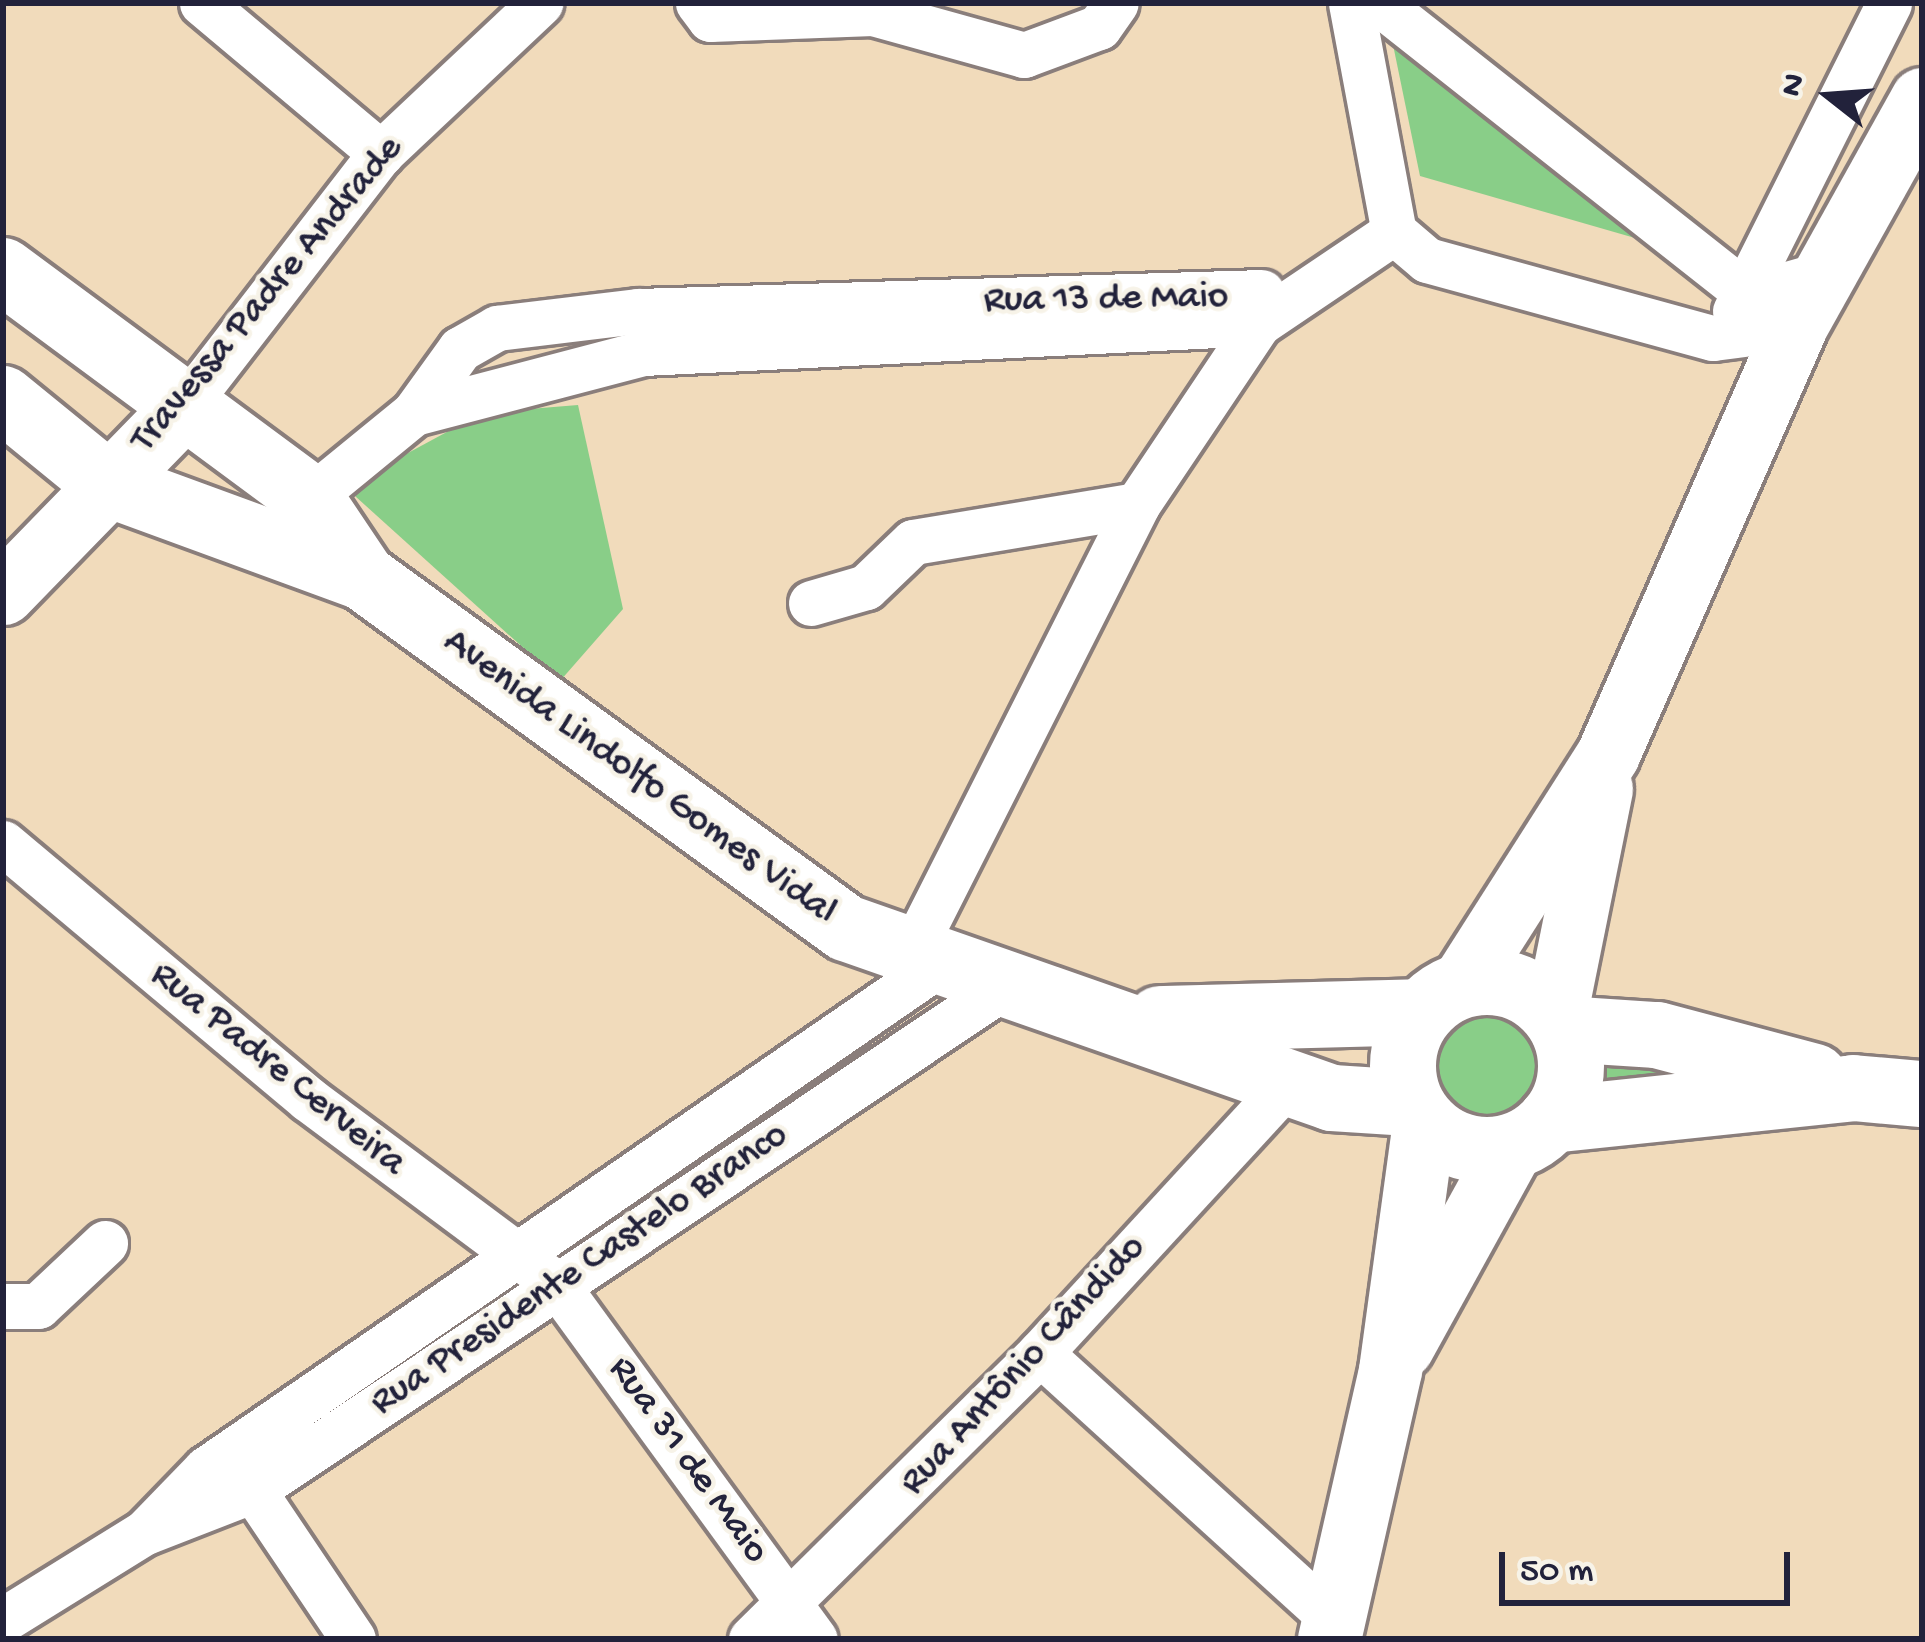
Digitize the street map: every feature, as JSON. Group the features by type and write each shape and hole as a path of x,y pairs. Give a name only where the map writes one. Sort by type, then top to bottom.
{"main road":[{"path":"1390,1370 1571,1077 1559,1023 1608,754 1789,299 1922,99"},
{"name":"Avenida Lindolfo Gomes Vidal","path":"3,272 310,498 363,578"},
{"name":"Avenida Lindolfo Gomes Vidal","path":"3,399 106,483 363,578 802,902 1005,986 1132,1020 1288,1084 1417,1113"},
{"name":"Travessa Padre Andrade","path":"3,593 186,405"},
{"path":"1332,1630 1390,1370 1417,1113 1403,1056 1608,754"},
{"path":"1442,998 1509,984 1559,1023 1689,1041 1853,1088 1922,1094"},
{"name":"Avenida Lindolfo Gomes Vidal","path":"1132,1020 1442,998"},
{"path":"1417,1113 1464,1148 1853,1088"}],"street":[{"path":"202,3 382,154"},
{"name":"Travessa Padre Andrade","path":"186,405 382,154 540,3"},
{"path":"698,3 710,19 873,13 1024,55 1099,27 1116,3"},
{"path":"1351,3 1378,246 1713,338 1789,299 1889,3"},
{"path":"1379,3 1789,299"},
{"name":"Rua 13 de Maio","path":"310,498 413,413 640,332 1254,310 1378,246"},
{"path":"928,956 1136,505 1254,310"},
{"path":"811,603 866,587 914,542 1136,505"},
{"name":"Rua Padre Cerveira","path":"4,845 539,1273"},
{"name":"Rua Presidente Castelo Branco","path":"3,1620 145,1532 253,1490 539,1273 928,956"},
{"name":"Rua Presidente Castelo Branco","path":"145,1532 206,1469 539,1273 1005,986"},
{"name":"Rua Antônio Cândido","path":"751,1639 804,1623 1040,1353 1288,1084"},
{"path":"3,1306 38,1306 105,1243"},
{"name":"Rua 31 de Maio","path":"539,1273 804,1623"},
{"path":"1040,1353 1332,1630"},
{"path":"253,1490 353,1639"}],"green space":[{"path":"1426,21 1693,217 1680,251 1420,176 1391,35"},
{"path":"578,405 623,609 560,681 345,487 482,413"},
{"path":"1492,1003 1515,1007 1534,1020 1547,1039 1551,1062 1547,1085 1534,1104 1515,1117 1492,1121 1469,1117 1450,1104 1437,1085 1433,1062 1437,1039 1450,1020 1469,1007"},
{"path":"1608,1043 1761,1082 1591,1095"}]}
